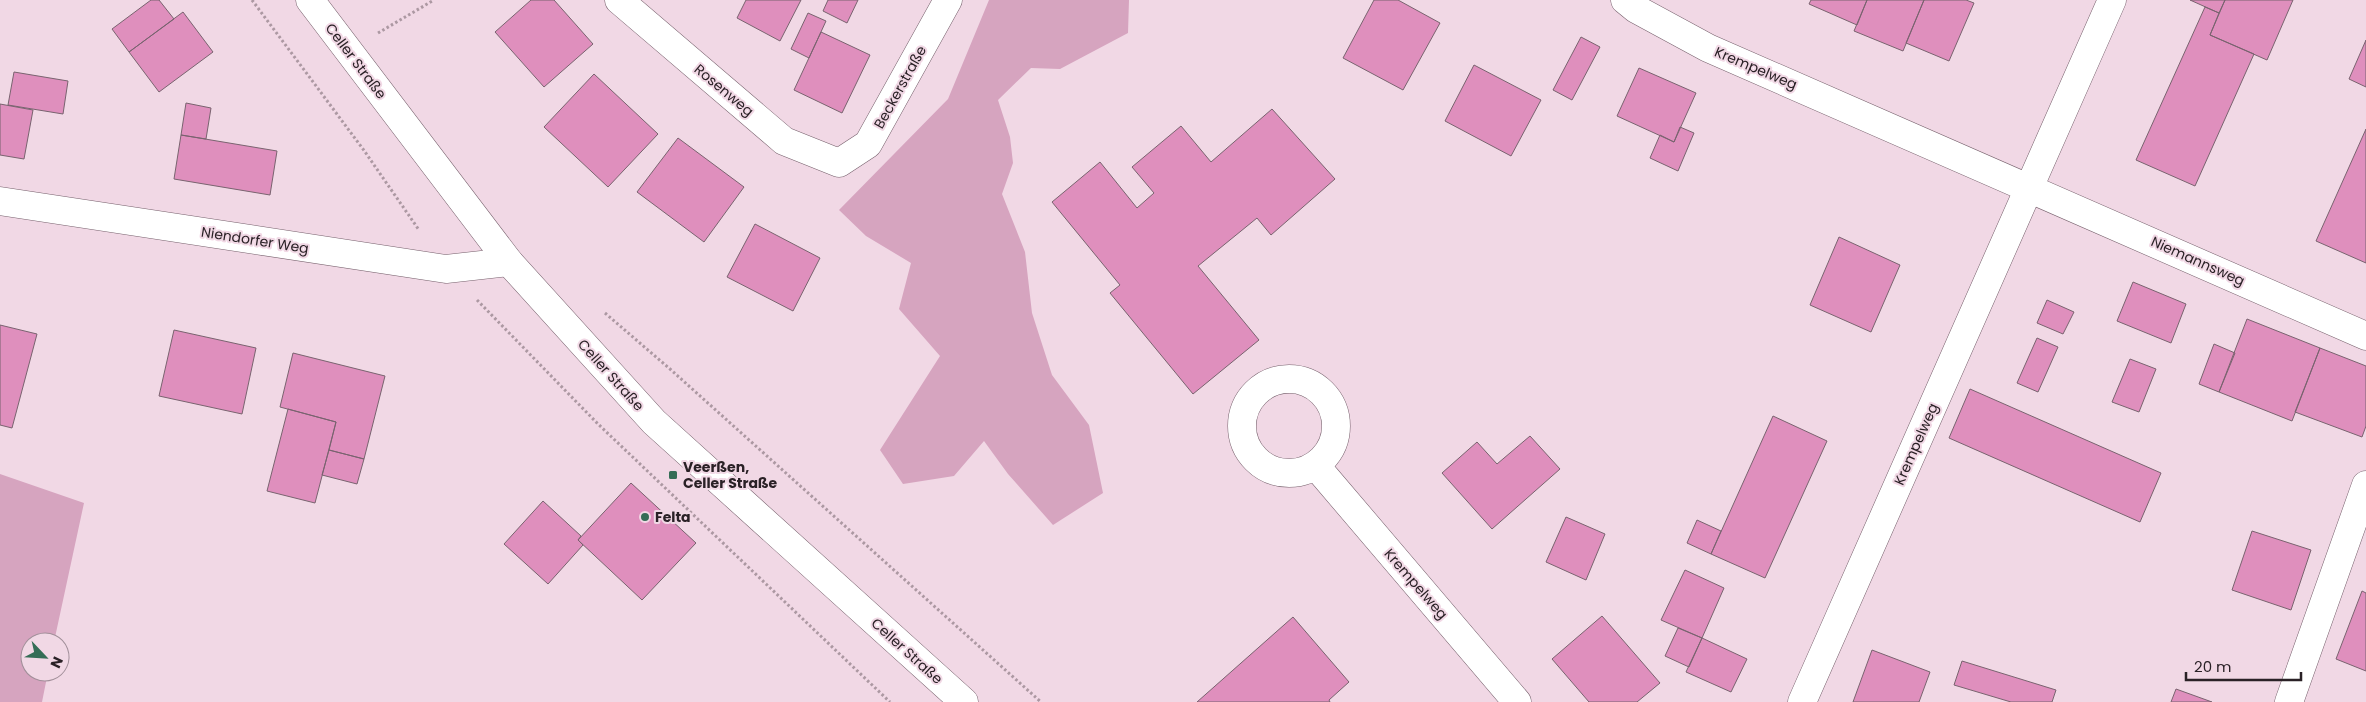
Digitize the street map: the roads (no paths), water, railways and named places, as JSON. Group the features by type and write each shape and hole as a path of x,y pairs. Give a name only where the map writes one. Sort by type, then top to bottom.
{"street":[{"name":"Celler Straße","path":"310,0 510,262 654,422 964,702"},
{"name":"Rosenweg","path":"618,0 784,142 839,162"},
{"name":"Beckerstraße","path":"839,162 868,144 948,0"},
{"name":"Krempelweg","path":"1625,0 1636,9 1708,48 2029,187"},
{"name":"Krempelweg","path":"1802,702 2112,0"},
{"name":"Niemannsweg","path":"2029,187 2366,336"},
{"name":"Niendorfer Weg","path":"0,201 446,268 510,262"},
{"name":"Krempelweg","path":"1316,466 1517,702"},
{"path":"2289,702 2366,485"}],"place":[{"name":"Veerßen, Celler Straße","path":"673,475"},
{"name":"Felta","path":"645,517"}]}
